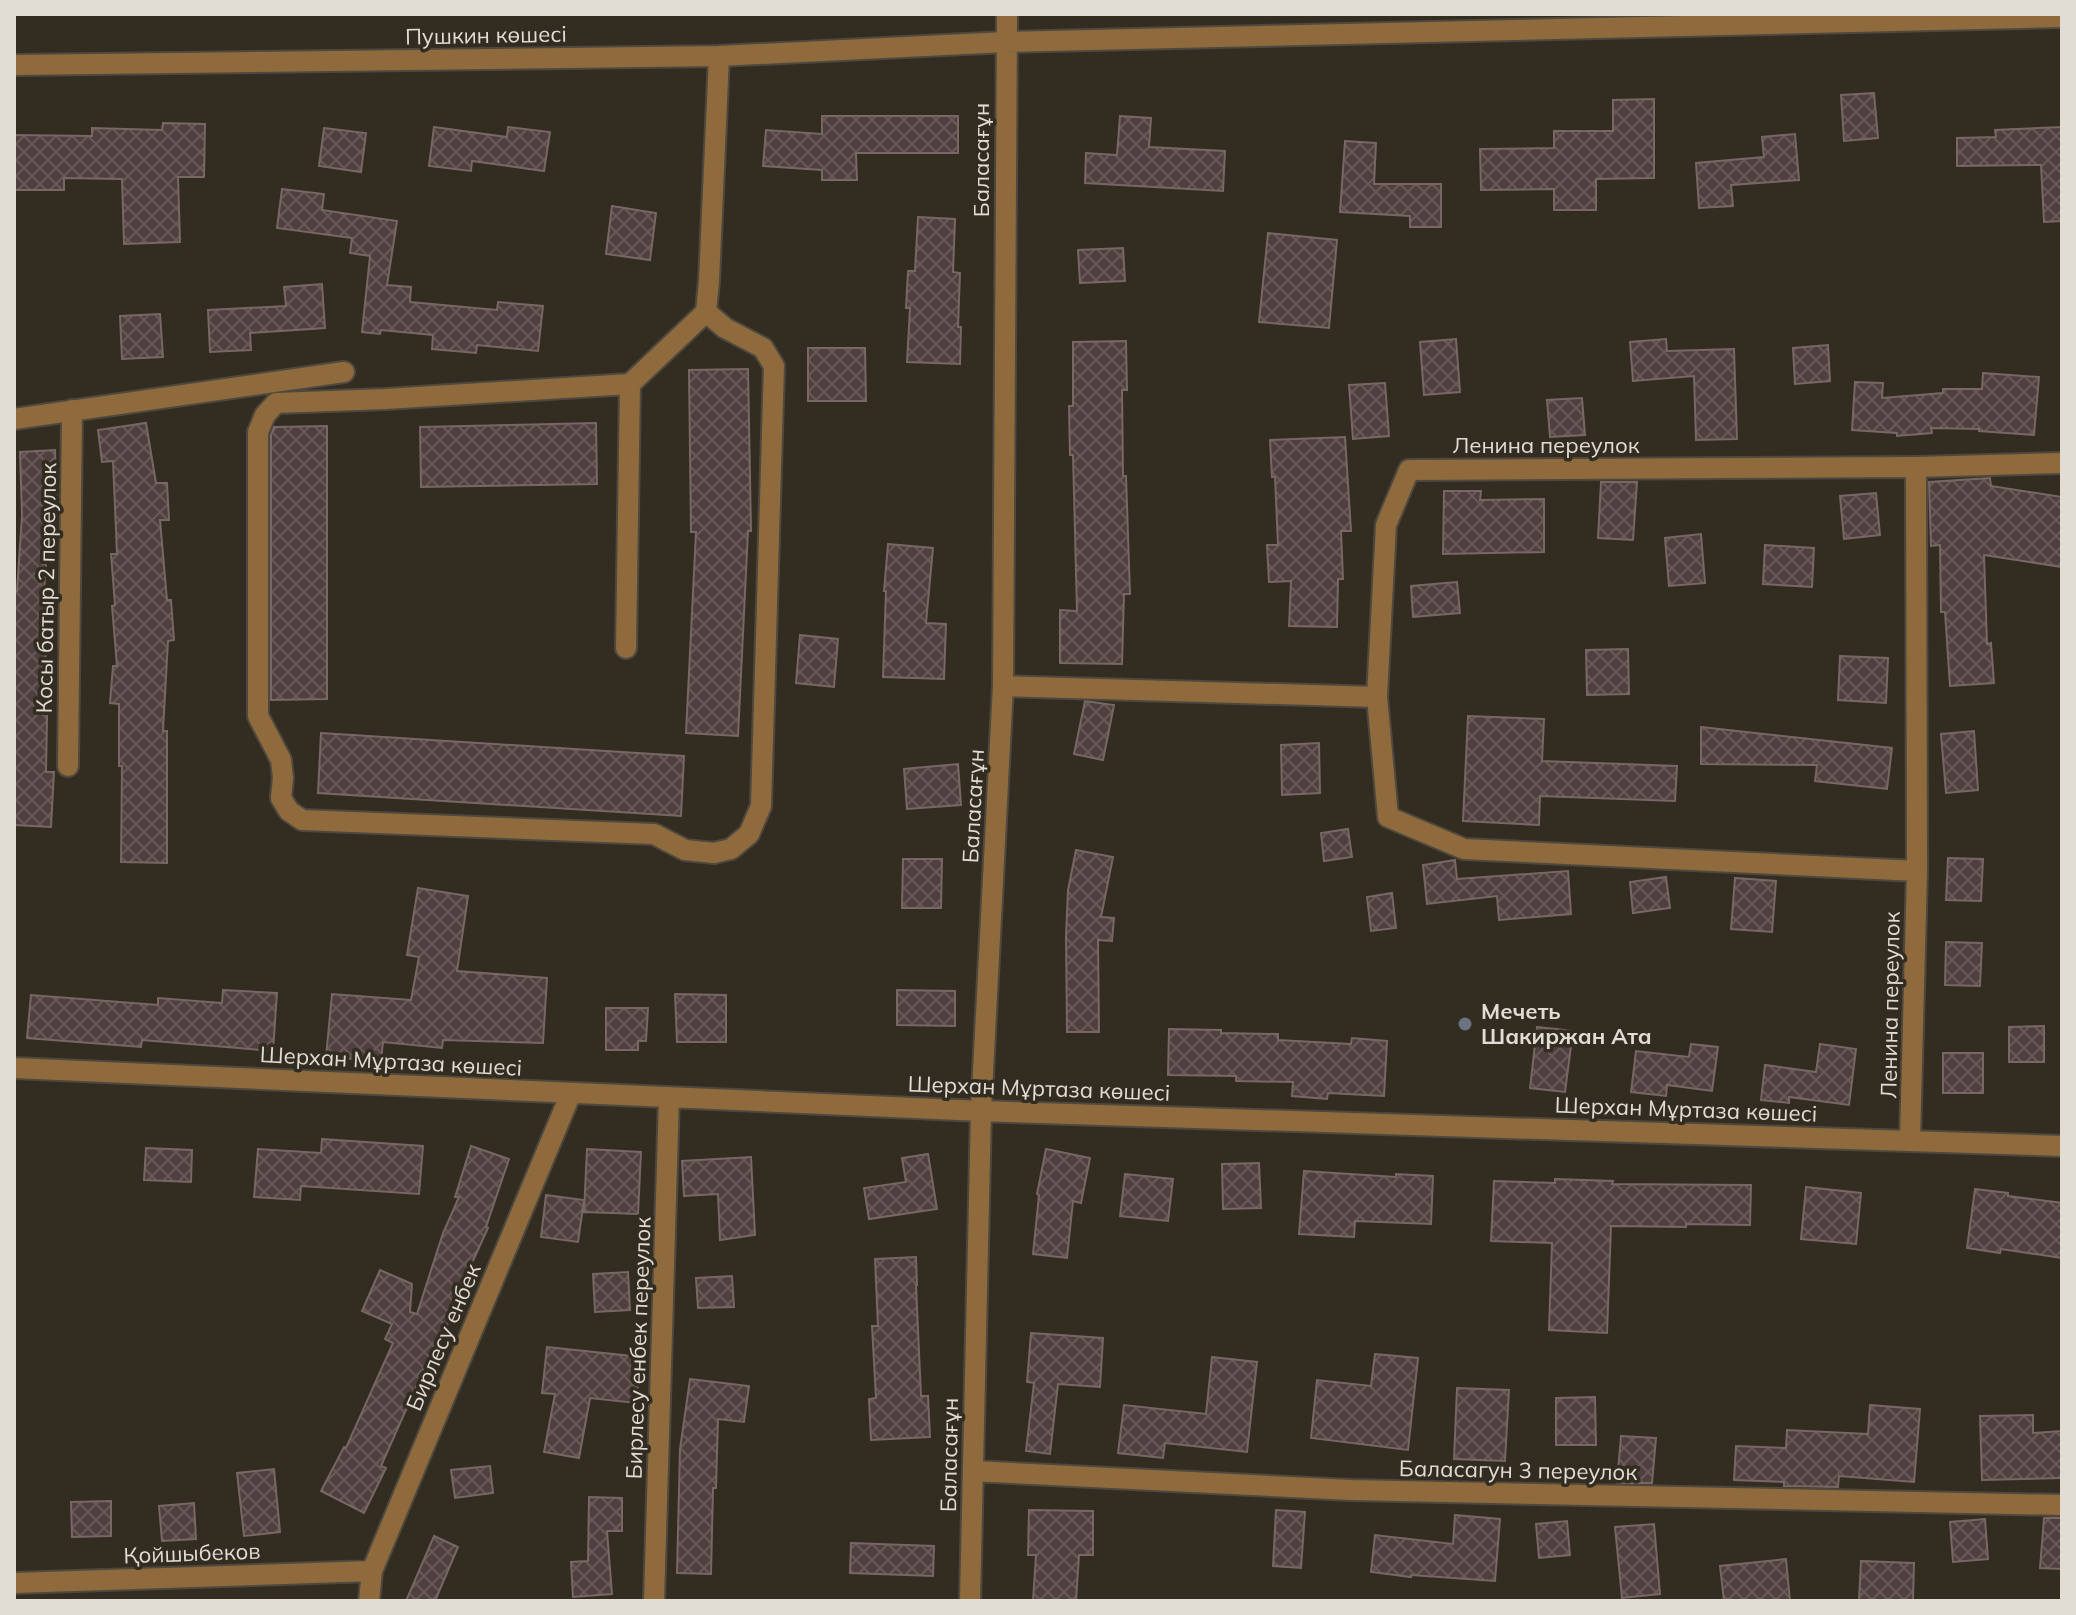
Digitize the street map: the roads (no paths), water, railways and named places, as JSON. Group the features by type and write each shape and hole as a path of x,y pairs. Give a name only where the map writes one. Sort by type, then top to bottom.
{"street":[{"name":"Баласағұн","path":"970,1601 981,1111 1003,686 1007,14"},
{"name":"Пушкин көшесі","path":"14,65 719,56 1006,42 2062,17"},
{"path":"706,312 725,328 763,348 774,366 761,806 749,834 731,849 714,853 685,850 654,834 302,820 295,817 281,798 281,760 258,716 258,432 265,415 276,403 630,384 706,312 719,56"},
{"path":"14,419 344,372"},
{"path":"626,648 630,384"},
{"name":"Косы батыр 2 переулок","path":"68,766 72,410"},
{"name":"Ленина переулок","path":"1917,871 1464,849 1388,817 1377,697 1386,525 1409,470 1916,467 2062,463"},
{"name":"Ленина переулок","path":"1910,1140 1917,871 1916,467"},
{"path":"1003,686 1377,697"},
{"name":"Шерхан Мұртаза көшесі","path":"14,1068 981,1111 2062,1146"},
{"name":"Бирлесу енбек","path":"369,1601 372,1571 571,1093"},
{"name":"Бирлесу енбек переулок","path":"654,1601 669,1097"},
{"name":"Баласагун 3 переулок","path":"973,1471 1351,1490 2062,1505"},
{"name":"Қойшыбеков","path":"14,1583 372,1571"}],"place":[{"name":"Мечеть Шакиржан Ата","path":"1465,1024"}]}
